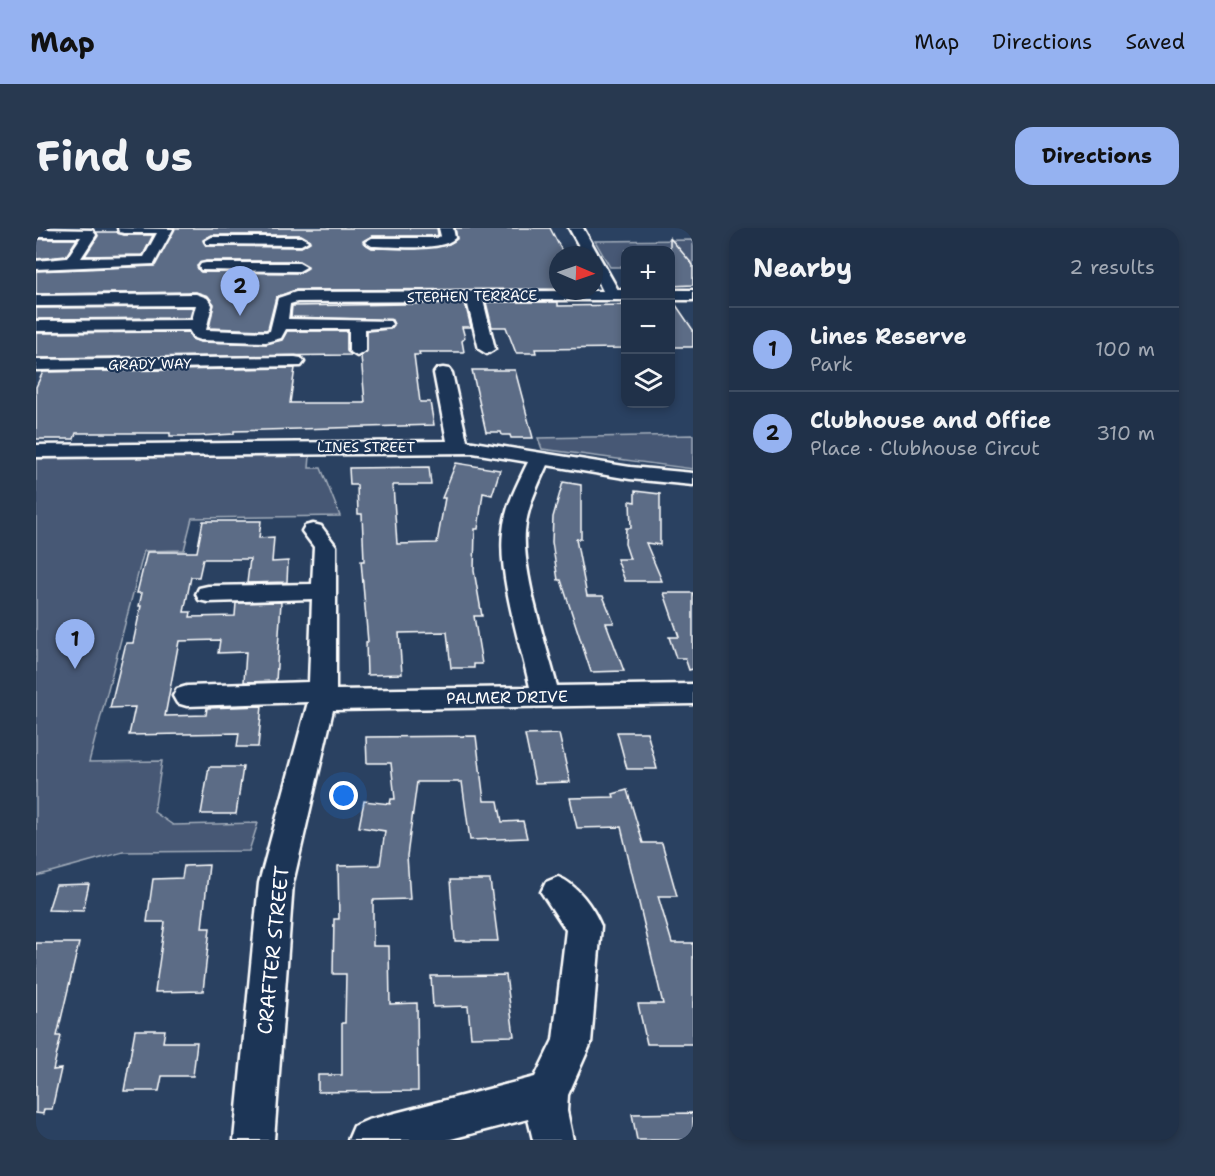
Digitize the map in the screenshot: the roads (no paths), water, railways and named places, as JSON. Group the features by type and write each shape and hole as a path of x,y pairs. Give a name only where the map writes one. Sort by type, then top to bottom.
{"street":[{"path":"36,265 149,261 166,228 124,229"},
{"path":"372,242 438,242 448,238 446,228"},
{"path":"576,228 586,246"},
{"path":"36,233 87,233 89,235 72,262"},
{"path":"212,241 302,235 298,282 283,301 278,337"},
{"name":"STEPHEN TERRACE","path":"206,267 298,282 356,298 619,295"},
{"path":"603,273 619,295"},
{"path":"675,295 693,295"},
{"path":"474,296 487,349"},
{"path":"36,301 154,299 202,301 204,305 197,332 208,337 278,337 357,324 384,324"},
{"path":"357,324 357,351"},
{"path":"36,326 198,325"},
{"path":"75,355 89,326"},
{"path":"153,354 162,326"},
{"name":"GRADY WAY","path":"36,364 264,370 295,362"},
{"path":"443,373 458,447"},
{"name":"LINES STREET","path":"36,451 314,453 473,447 630,473 693,479"},
{"path":"540,458 520,502 514,531 514,561 546,697"},
{"name":"CRAFTER STREET","path":"254,1140 276,883 322,696 325,546 313,531"},
{"path":"208,594 325,591"},
{"name":"PALMER DRIVE","path":"322,696 546,697 693,694"},
{"path":"187,696 322,696"},
{"path":"553,1140 547,1111 548,1094 572,1043 584,926 558,892"},
{"path":"368,1140 548,1094"}],"place":[{"name":"Clubhouse and Office","path":"240,316"},
{"name":"Lines Reserve","path":"75,669"}]}
